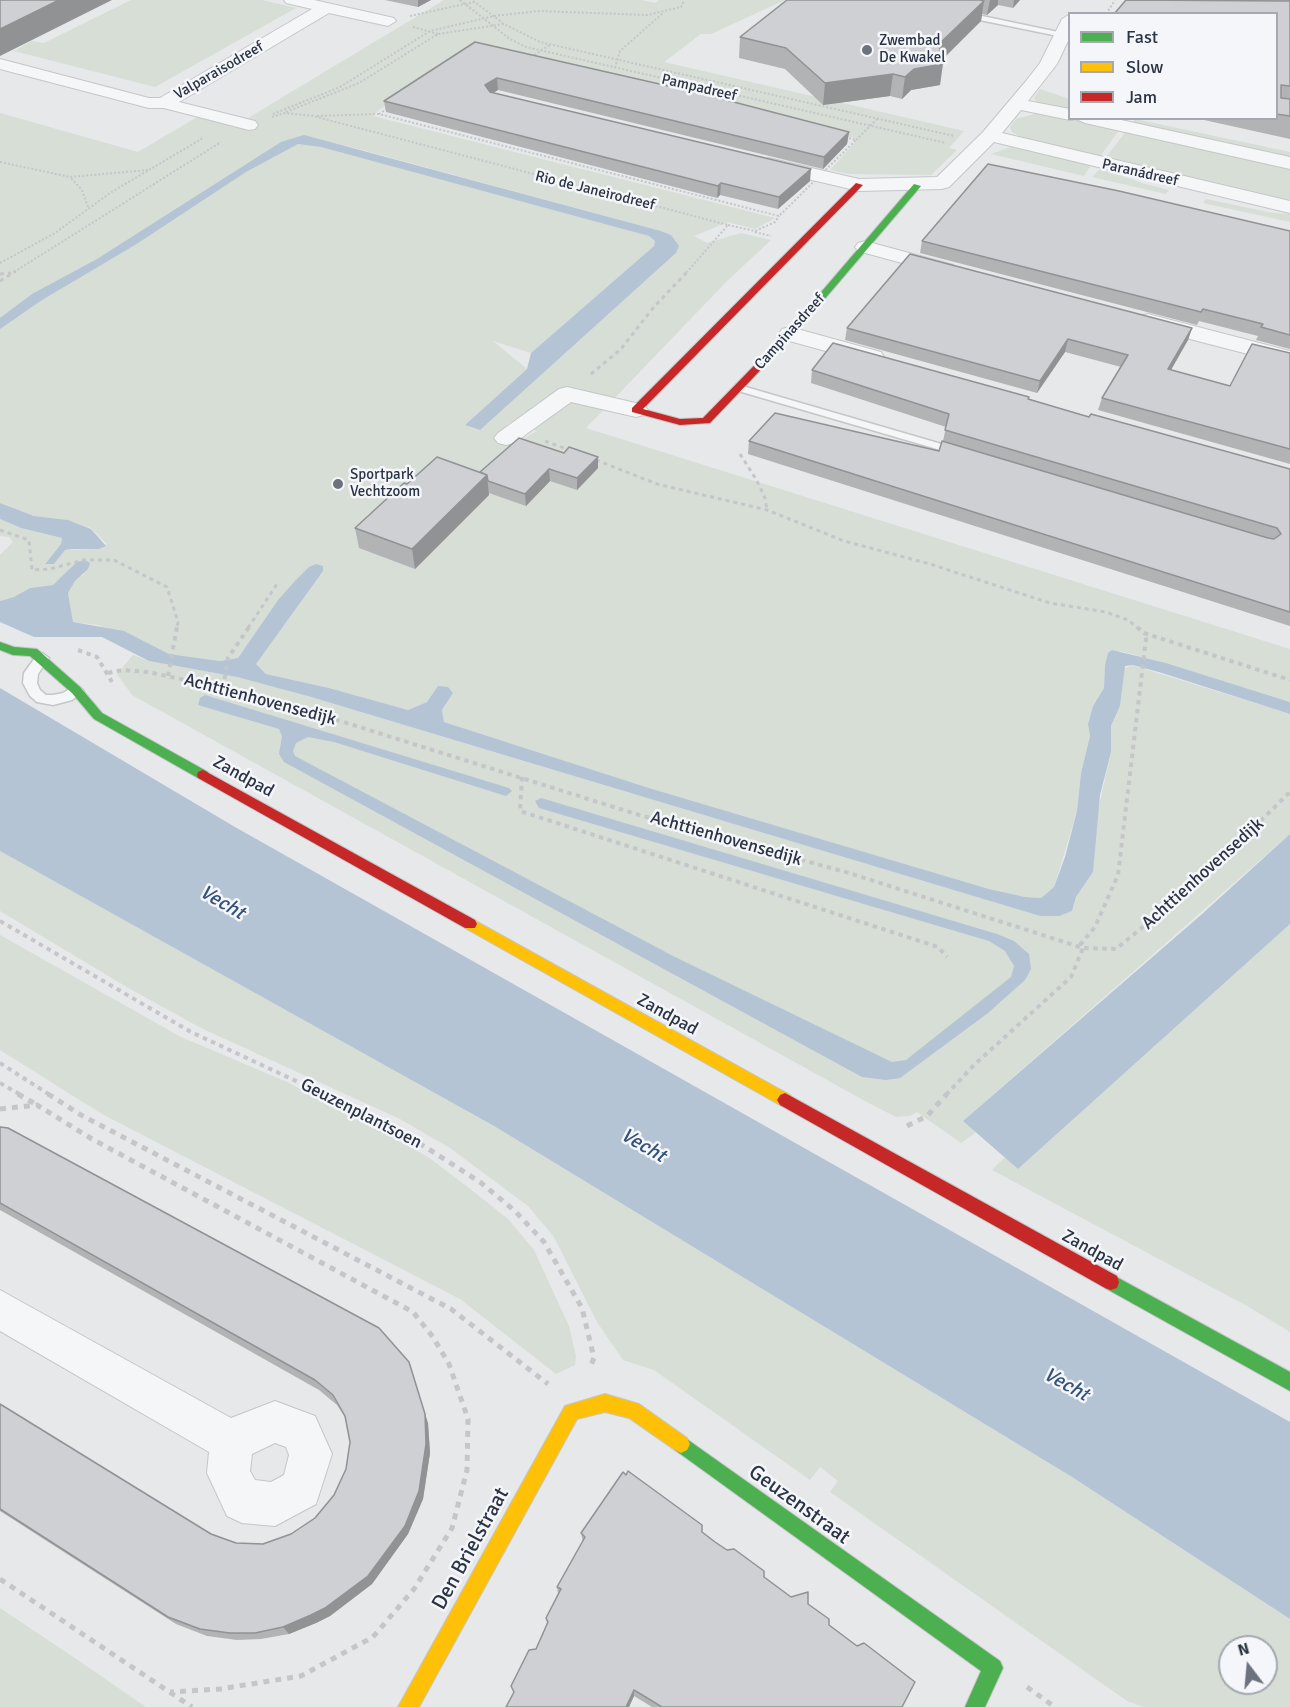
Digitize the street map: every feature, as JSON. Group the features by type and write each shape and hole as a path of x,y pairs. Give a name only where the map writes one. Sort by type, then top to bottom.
{"street":[{"path":"292,0 388,21"},
{"name":"Valparaisodreef","path":"0,64 149,103 164,103 326,8"},
{"path":"756,161 850,183 917,186 942,183 990,136 1048,64 1068,23"},
{"path":"164,103 241,123"},
{"path":"1016,104 1068,115"},
{"path":"1094,120 1290,164"},
{"name":"Paranádreef","path":"990,136 1290,207"},
{"path":"636,410 850,183"},
{"name":"Campinasdreef","path":"567,394 680,422 706,421 790,334 917,186"},
{"path":"866,247 970,275"},
{"path":"1129,316 1290,358"},
{"path":"790,334 899,365"},
{"path":"511,434 567,394"},
{"path":"0,646 13,651 33,652 42,658"},
{"name":"Zandpad","path":"42,658 76,690 98,716 1290,1382"},
{"path":"0,1309 232,1442"},
{"name":"Geuzenstraat","path":"571,1412 605,1403 633,1410 993,1668 975,1707"},
{"name":"Den Brielstraat","path":"408,1707 571,1412"}],"lane":[{"path":"953,12 1068,19"},
{"path":"739,388 972,457"},
{"path":"42,658 31,673 30,682 35,693 42,699 53,700 67,697 76,690"}],"path":[{"name":"Pampadreef","path":"460,0 510,39 541,51 951,144"},
{"path":"485,18 563,10 647,15 681,7 684,0"},
{"path":"388,21 473,1 520,34 551,44 958,136"},
{"path":"615,68 616,59 629,42 664,12"},
{"path":"284,113 359,83 438,34 504,24"},
{"path":"430,31 438,34"},
{"path":"524,62 551,44"},
{"path":"379,114 475,51 856,140"},
{"path":"501,66 511,59"},
{"name":"Rio de Janeirodreef","path":"0,263 55,233 88,207 150,170 241,123 284,113 313,116 755,231 775,222 818,176 878,118"},
{"path":"313,116 379,114 779,216"},
{"path":"415,123 425,117"},
{"path":"0,162 70,177 150,170"},
{"path":"70,177 82,190 88,207"},
{"path":"567,394 621,349 653,308 728,225"},
{"path":"0,274 14,272"},
{"path":"511,434 576,453"},
{"path":"740,454 756,478 765,498 767,510"},
{"path":"586,457 657,484 767,510 844,541 930,564 1050,603 1106,612 1128,620 1144,633 1290,680"},
{"path":"0,530 29,540 32,570 50,569 83,560 114,560 167,587 178,622 169,674"},
{"path":"223,688 228,658 277,584"},
{"path":"879,1154 900,1129 927,1116 974,1065 1071,977 1081,947 1095,927 1118,875 1142,673 1144,633"},
{"name":"Achttienhovensedijk","path":"108,673 134,670 169,674 370,729 636,814 849,873 1081,947 1116,949 1200,880 1290,792"},
{"path":"522,777 520,811 938,947 947,957"},
{"name":"Geuzenplantsoen","path":"0,921 191,1032 394,1127 480,1182 515,1211 544,1242 582,1308 594,1358 571,1412"},
{"path":"0,1063 81,1114 451,1309 558,1391 571,1412"},
{"path":"0,1083 38,1105"},
{"path":"0,1578 192,1707"}],"shaded area":[{"path":"131,0 262,0 296,8 155,87 14,51 32,41 44,43"},
{"path":"444,0 642,0 655,3 659,0 785,0 711,34 701,34 664,62 964,131 949,148 957,150 931,175 848,174 830,170 858,139 474,48 373,116 775,218 755,229 728,222 694,236 707,243 741,233 771,240 726,282 586,428 1290,649 1290,702 1120,651 1105,665 1104,688 1093,706 1088,724 1090,736 1081,773 1077,811 1054,887 1041,898 1025,897 989,889 649,788 444,722 442,710 453,693 438,686 427,702 408,710 329,688 266,674 255,664 297,607 278,600 238,658 220,661 169,654 98,625 73,622 68,593 75,581 85,573 60,579 53,585 30,588 14,598 0,601 0,555 13,542 9,537 0,536 0,519 21,528 62,538 61,544 45,563 54,564 65,550 99,549 107,544 91,528 68,520 34,516 0,503 0,113 138,152 209,110 248,118","holes":["333,142 661,231 671,235 676,253 479,430 465,425 527,369 493,341 531,353 654,246 655,241 649,236","510,422 537,431 519,441 496,436"]},
{"path":"1040,89 1068,99 1068,112 1038,104 1034,98"},
{"path":"1038,113 1120,129 1098,159 1034,143 1012,132 1010,127 1016,119"},
{"path":"1134,120 1140,120 1290,152 1290,160 1131,126"},
{"path":"1127,130 1290,166 1290,204 1103,161"},
{"path":"1011,147 1091,165 1084,176 991,154"},
{"path":"1100,169 1169,190 1166,194 1092,177"},
{"path":"1206,199 1273,213 1290,214 1290,222 1203,203"},
{"path":"133,655 149,661 237,677 311,697 1040,916 1072,911 1076,897 1093,872 1095,824 1111,752 1111,726 1120,706 1124,669 1132,665 1290,714 1290,834 963,1121 976,1132 961,1143 917,1112 910,1116 896,1117 865,1101 132,695 117,674"},
{"path":"0,851 494,1126 1072,1477 1290,1619 1290,1707 1144,1707 1127,1701 830,1492 838,1481 820,1467 810,1480 654,1370 623,1360 597,1322 554,1237 528,1206 450,1148 400,1119 201,1028 130,989 0,911"},
{"path":"1290,924 1290,1332 1249,1307 992,1170 1005,1157 1018,1169"},
{"path":"0,935 181,1037 287,1082 428,1157 508,1219 534,1250 569,1326 576,1356 575,1365 556,1374 460,1299 102,1114 0,1050"},
{"path":"0,1608 82,1663 146,1707 0,1707"}],"water":[{"path":"304,135 661,231 671,235 679,246 676,253 480,430 465,425 527,369 531,353 654,246 655,241 649,236 321,147 298,144 246,172 135,245 42,300 0,329 0,318 32,294 97,259 281,142"},
{"path":"0,503 34,516 68,520 91,529 106,546 99,549 65,550 54,564 45,564 61,544 62,538 21,528 0,519"},
{"path":"85,560 90,563 88,569 75,581 68,593 73,622 124,631 169,654 220,661 238,658 278,600 295,581 309,567 316,564 323,566 323,571 256,664 266,674 329,688 408,710 427,702 438,686 448,687 453,693 442,710 444,722 649,788 989,889 1025,897 1041,898 1054,887 1065,857 1077,811 1081,773 1090,736 1088,724 1093,706 1104,688 1105,665 1108,653 1112,650 1166,663 1290,702 1290,714 1162,673 1133,665 1125,666 1120,706 1111,726 1111,752 1100,795 1093,872 1076,897 1072,911 1059,916 1040,916 311,697 237,677 149,661 102,637 34,637 0,622 0,601 14,597 30,588 53,585 77,562"},
{"name":"Vecht","path":"0,688 235,827 1290,1422 1290,1619 1072,1477 494,1126 0,851"},
{"path":"205,695 509,788 512,791 506,796 334,742 308,737 296,743 293,751 295,756 675,957 892,1062 906,1060 1011,977 1014,966 1005,951 989,941 539,808 535,801 541,798 997,934 1014,941 1029,954 1031,969 1025,980 988,1013 900,1078 886,1080 862,1077 284,762 279,754 282,736 279,729 198,705 200,698"},
{"path":"1290,834 1290,924 1018,1169 963,1121 1201,915"}],"building":[{"path":"0,0 59,0 0,29"},
{"path":"787,0 984,1 939,44 943,64 914,69 905,77 893,74 825,83 786,48 740,37"},
{"path":"1126,0 1290,1 1290,86 1281,85 1281,98 1290,99 1290,116 1278,114 1278,12 1116,12"},
{"path":"475,42 699,93 849,132 824,157 497,78 485,85 490,92 811,169 779,197 721,183 718,186 384,101"},
{"path":"988,164 1119,191 1290,231 1290,335 1261,327 1263,324 1203,309 1201,312 922,241"},
{"path":"910,254 1192,328 1168,369 1230,386 1252,344 1290,353 1290,449 1102,398 1128,355 1068,339 1040,381 847,328"},
{"path":"833,343 1029,397 1028,399 1089,417 1091,414 1290,469 1290,612 749,441 775,413 939,451 942,441 1268,538 1274,539 1281,534 1277,528 945,430 949,414 812,370"},
{"path":"519,438 564,453 569,447 598,457 577,478 549,469 525,494 488,481 487,475 480,472"},
{"path":"437,457 487,475 412,549 355,528 404,483 407,484"},
{"path":"0,1127 8,1128 379,1328 409,1362 425,1414 426,1444 419,1491 405,1526 368,1576 325,1608 283,1627 255,1633 230,1633 200,1629 168,1617 0,1509 0,1404 211,1534 236,1543 263,1544 291,1534 315,1518 334,1495 346,1469 350,1442 345,1416 333,1395 315,1380 0,1203"},
{"path":"628,1471 702,1525 702,1532 715,1542 727,1550 734,1549 764,1571 764,1577 791,1597 808,1592 808,1604 829,1619 829,1625 857,1646 864,1643 915,1682 902,1707 662,1707 634,1690 626,1707 506,1707 514,1692 511,1686 529,1650 536,1649 548,1622 546,1618 561,1589 557,1587 585,1537 581,1533 623,1472 626,1475"}],"traffic: fast":[{"path":"790,334 917,186"},
{"path":"0,646 13,651 33,652 76,690 98,716 203,775"},
{"path":"1111,1282 1290,1382"},
{"path":"681,1444 993,1668 975,1707"}],"traffic: slow":[{"path":"470,924 785,1100"},
{"path":"408,1707 571,1412 605,1403 633,1410 681,1444"}],"traffic: jam":[{"path":"790,334 706,421 680,422 636,410 859,185"},
{"path":"203,775 470,924"},
{"path":"785,1100 1111,1282"}],"place":[{"name":"Zwembad De Kwakel","path":"867,50"},
{"name":"Sportpark Vechtzoom","path":"338,484"}]}
